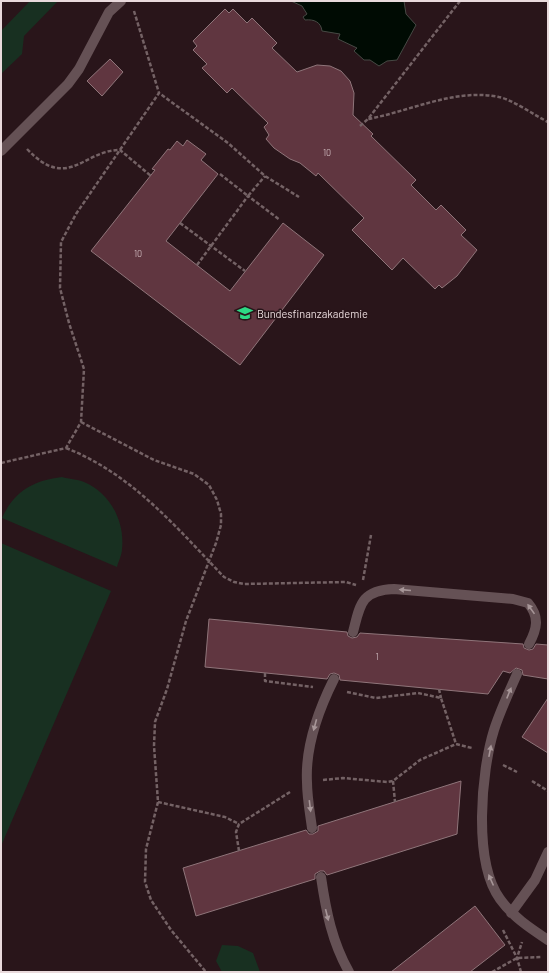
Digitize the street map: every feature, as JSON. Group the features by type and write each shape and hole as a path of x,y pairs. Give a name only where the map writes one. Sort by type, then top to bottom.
{"lane":[{"path":"1,151 68,84 79,69 108,12 121,1"},
{"path":"354,632 361,605 366,597 372,592 382,589 394,589 513,599 528,603 537,619 536,631 529,644"},
{"path":"517,674 494,731 483,791 482,828 488,873 499,898 511,913 548,940"},
{"path":"312,828 307,783 311,740 319,709 332,684"},
{"path":"511,913 535,880 548,852"},
{"path":"321,877 326,912 338,953 349,972"}],"path":[{"path":"360,126 368,119 460,1"},
{"path":"133,8 159,93 228,143 265,176 299,198"},
{"path":"66,448 81,422 84,369 69,323 60,288 61,242 76,214 159,93"},
{"path":"368,119 443,99 474,95 501,97 548,122"},
{"path":"43,162 57,168 78,166 109,150 120,150 150,176"},
{"path":"220,174 280,220"},
{"path":"197,266 248,196 265,176"},
{"path":"180,223 245,271"},
{"path":"81,422 154,460 194,474 209,485 217,500 221,514 219,531 186,621 167,689 155,722 154,746 158,802 146,849 145,882 151,900 171,930 206,972"},
{"path":"1,463 66,448 87,457 108,468 139,491 170,519 224,577 234,582 244,584 346,582 362,586 371,535"},
{"path":"265,673 265,681 332,684 376,698 418,693 441,698"},
{"path":"439,689 456,744"},
{"path":"343,778 387,782 393,781 420,760 456,744 476,749 489,757"},
{"path":"393,781 395,802"},
{"path":"532,782 548,791"},
{"path":"239,851 236,832 239,824 282,796 307,783"},
{"path":"158,802 225,817 239,824"},
{"path":"521,972 517,958 527,926"},
{"path":"492,972 517,958 548,956"}],"green space":[{"path":"30,1 58,1 24,36 22,54 1,74 1,31"},
{"path":"62,477 81,481 93,487 101,493 114,509 121,528 122,539 122,551 117,567 2,518 13,500 26,488 42,481"},
{"path":"1,543 111,591 1,846"},
{"path":"222,945 238,946 253,953 260,972 222,972 216,961"}],"shaded area":[{"path":"291,1 404,1 406,14 416,25 397,60 387,61 379,66 370,60 364,60 354,51 357,48 338,39 340,34 322,31 319,23 311,20 305,20 303,17 307,14 302,6"}],"building":[{"path":"225,9 229,13 233,9 247,23 252,18 277,43 272,48 297,72 317,65 330,66 341,71 350,81 354,93 353,115 373,134 371,136 416,180 411,185 436,210 441,205 466,230 461,235 477,250 457,276 442,288 439,285 435,289 403,258 392,270 352,230 364,218 318,173 316,176 300,163 290,159 274,148 266,139 269,135 264,127 268,123 232,88 227,93 202,68 207,64 193,50 197,46 193,41"},
{"path":"110,59 123,72 102,96 87,81"},
{"path":"187,140 206,154 201,160 218,174 166,241 230,291 283,223 324,255 240,365 91,251 155,170 152,169 168,149 170,150 177,141 183,146"},
{"path":"209,619 347,632 348,636 352,638 357,637 360,633 523,644 524,648 529,650 533,649 536,644 548,645 548,679 523,675 522,670 516,668 510,673 503,671 488,694 340,680 339,675 334,673 330,674 327,679 205,667"},
{"path":"548,698 548,753 522,737"},
{"path":"461,781 457,834 327,875 324,871 320,871 315,874 315,879 196,916 183,868 306,830 309,834 313,834 318,831 318,826"},
{"path":"475,906 505,945 470,972 391,972"}],"place":[{"name":"Bundesfinanzakademie","path":"245,313"}]}
